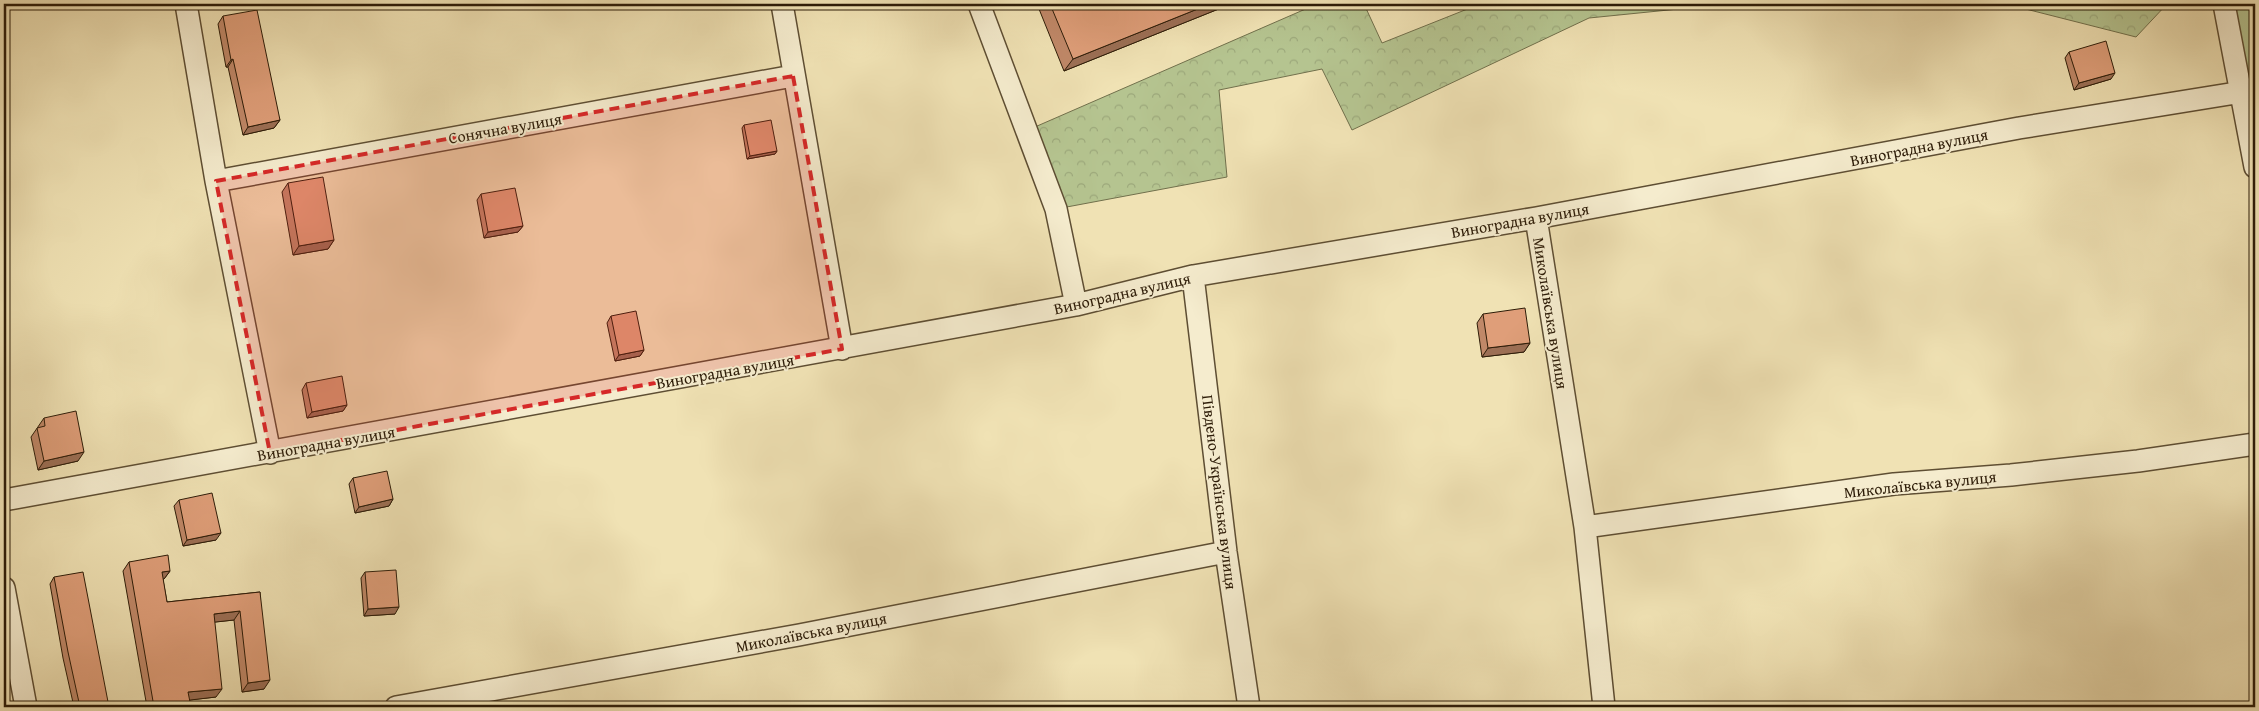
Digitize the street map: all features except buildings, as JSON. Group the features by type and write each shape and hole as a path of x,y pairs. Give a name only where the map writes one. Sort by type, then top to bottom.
{"street":[{"path":"186,4 216,181 270,453"},
{"path":"782,4 842,349"},
{"path":"979,4 1056,209 1076,305"},
{"path":"2224,4 2255,167"},
{"name":"Сонячна вулиця","path":"216,181 793,76"},
{"name":"Виноградна вулиця","path":"4,500 1076,305 1193,276 1536,218 2019,128 2242,92"},
{"name":"Миколаївська вулиця","path":"1536,218 1585,527 1604,707"},
{"name":"Південо-Українська вулиця","path":"1193,276 1226,552 1249,707"},
{"name":"Миколаївська вулиця","path":"1585,527 1894,484 2011,475 2128,462 2255,444"},
{"name":"Миколаївська вулиця","path":"396,707 799,635 1226,552"},
{"path":"4,588 26,707"}],"highlighted area":[{"path":"793,76 842,349 270,453 216,181"}],"green space":[{"path":"1317,4 1364,4 1382,43 1480,4 1728,4 1589,18 1352,130 1322,69 1219,90 1227,177 1056,209 1028,130"},
{"path":"2006,4 2167,4 2136,37"},
{"path":"2230,4 2255,4 2255,142"}]}
